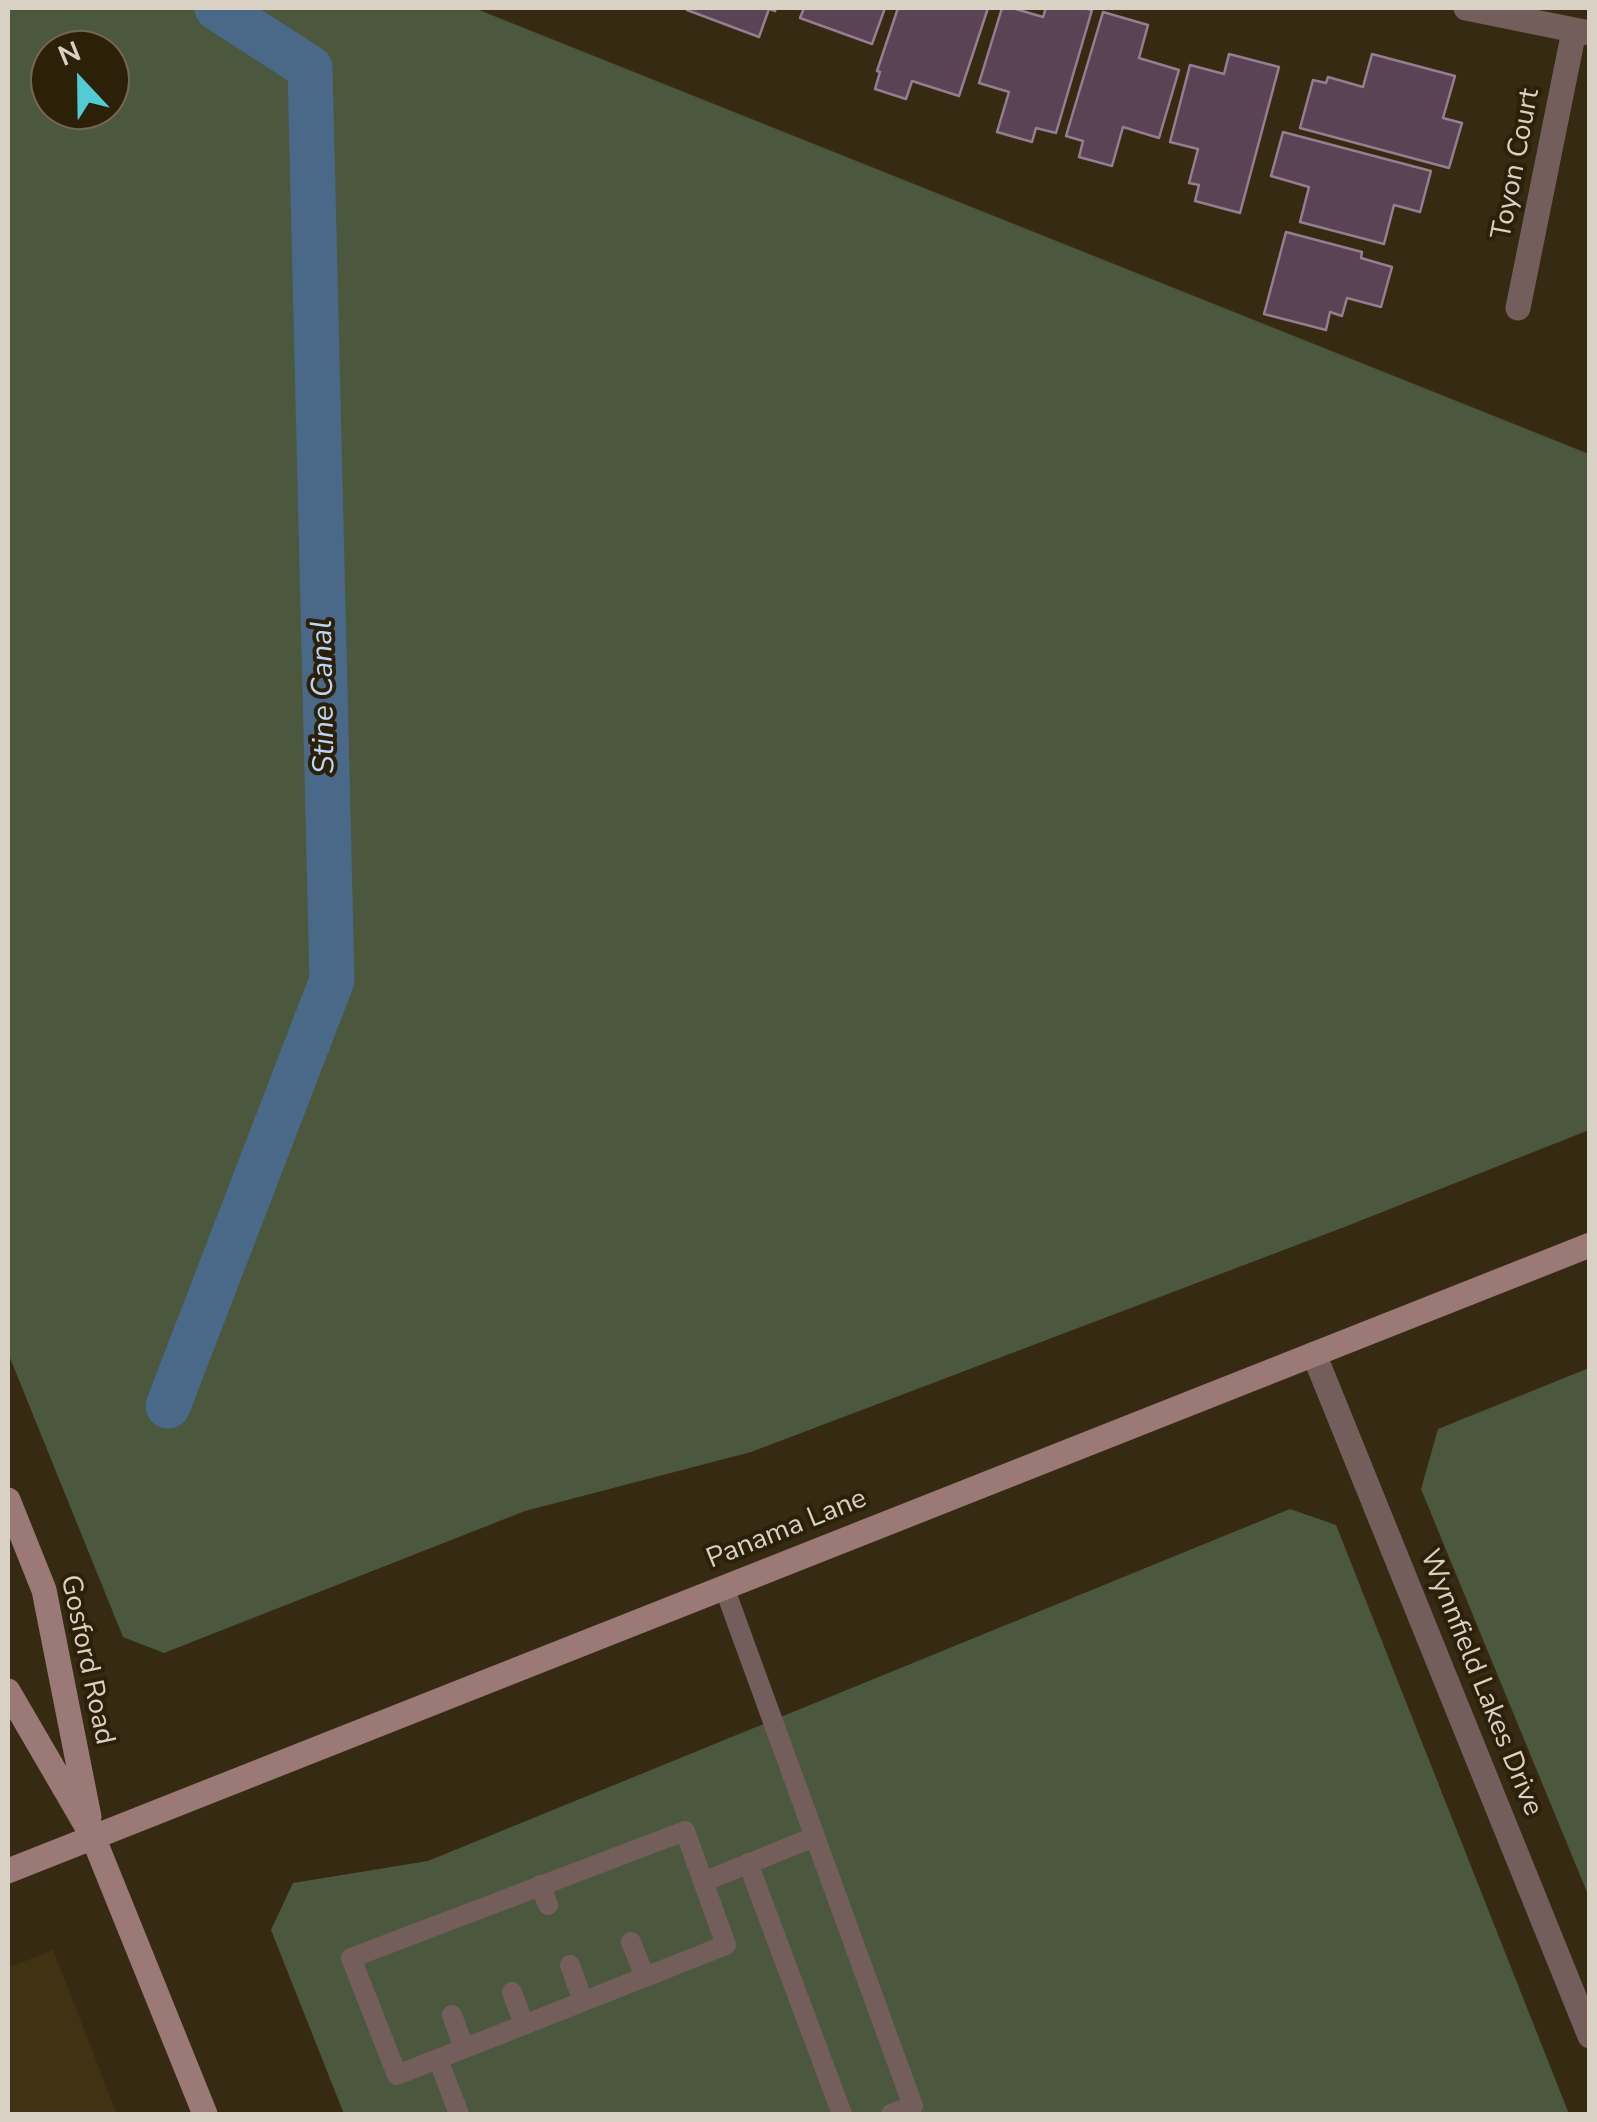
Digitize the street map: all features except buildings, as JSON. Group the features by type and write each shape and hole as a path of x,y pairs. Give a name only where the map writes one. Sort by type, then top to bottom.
{"main road":[{"name":"Panama Lane","path":"8,1871 1590,1245"},
{"name":"Gosford Road","path":"8,1500 44,1590 92,1837"},
{"name":"Gosford Road","path":"8,1691 92,1837 205,2114"}],"street":[{"path":"1466,8 1582,32"},
{"name":"Toyon Court","path":"1518,308 1582,32"},
{"name":"Wynnfield Lakes Drive","path":"1314,1354 1590,2036"}],"lane":[{"path":"724,1587 912,2106 891,2114"},
{"path":"685,1831 703,1882 726,1945 397,2075 350,1958 425,1940 484,1918 604,1872 685,1831"},
{"path":"703,1882 814,1836"},
{"path":"748,1863 842,2114"},
{"path":"631,1942 645,1977"},
{"path":"570,1966 583,2001"},
{"path":"512,1992 524,2025"},
{"path":"452,2015 464,2048"},
{"path":"438,2059 458,2114"}],"shaded area":[{"path":"53,1950 117,2114 8,2114 8,1968"}],"green space":[{"path":"8,8 474,8 1589,454 1589,1130 751,1452 525,1511 164,1653 123,1637 8,1353"},
{"path":"1589,1368 1589,1897 1421,1489 1438,1429"},
{"path":"1290,1509 1336,1525 1569,2114 344,2114 271,1930 293,1883 428,1861"}],"waterway":[{"name":"Stine Canal","path":"168,1406 332,980 310,68 217,8"}]}
